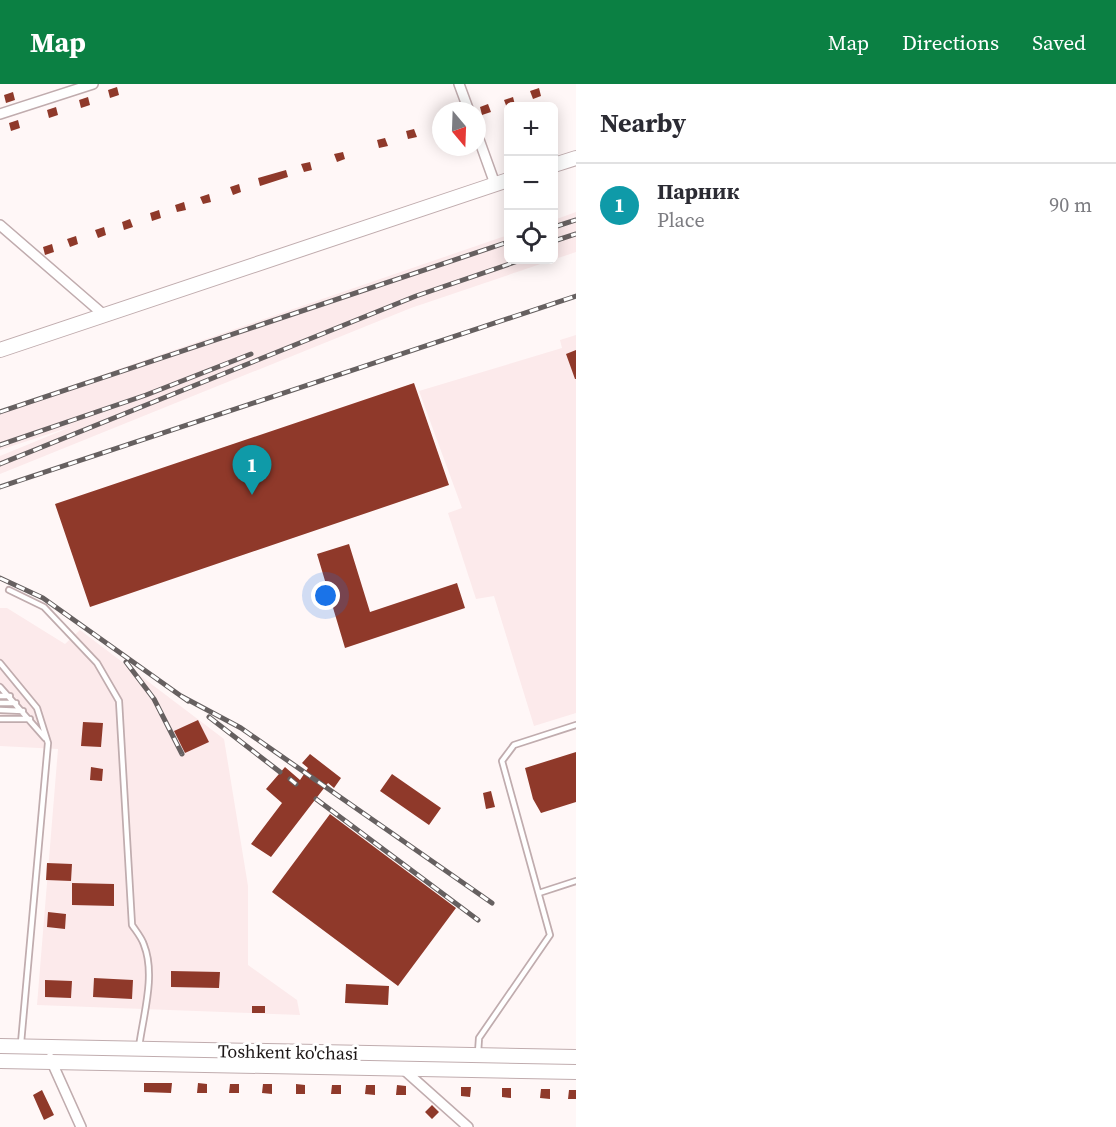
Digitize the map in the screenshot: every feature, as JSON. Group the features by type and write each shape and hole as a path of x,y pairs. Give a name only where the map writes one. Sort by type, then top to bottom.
{"main road":[{"path":"558,164 576,158"},
{"path":"0,350 502,182"},
{"name":"Toshkent ko'chasi","path":"0,1046 576,1058"},
{"name":"Toshkent ko'chasi","path":"0,1061 576,1072"}],"street":[{"path":"0,114 93,84"},
{"path":"459,84 466,102"},
{"path":"486,151 502,182"},
{"path":"0,225 104,315"},
{"path":"45,1048 81,1127"},
{"path":"402,1068 468,1127"}],"lane":[{"path":"9,590 44,607 97,663 119,701 132,925 144,944 148,963 139,1049"},
{"path":"0,663 37,708 48,743 20,1046"},
{"path":"0,687 23,711 48,743"},
{"path":"0,696 10,696"},
{"path":"0,703 16,704"},
{"path":"0,710 23,711"},
{"path":"0,719 30,720"},
{"path":"478,1056 479,1038 550,935 502,760 514,745 576,725"},
{"path":"539,893 576,881"}],"shaded area":[{"path":"576,212 576,252 558,258 558,219"},
{"path":"504,236 504,264 540,264 411,308 0,474 0,456 73,426 0,450 0,410"},
{"path":"576,335 576,713 534,726 494,596 476,599 448,513 462,508 419,391 562,348 560,340"},
{"path":"0,608 7,608 65,644 80,630 224,739 248,886 248,965 297,1000 300,1015 37,1005 58,749 0,746"}],"building":[{"path":"117,87 119,95 110,98 108,90"},
{"path":"539,88 541,96 533,99 530,91"},
{"path":"13,92 15,100 6,103 4,95"},
{"path":"88,97 90,105 81,108 79,100"},
{"path":"513,97 514,102 505,102 504,100"},
{"path":"488,104 491,112 486,114 486,105"},
{"path":"56,107 58,115 49,118 47,110"},
{"path":"18,120 20,128 11,131 9,123"},
{"path":"414,129 417,137 408,139 406,131"},
{"path":"385,138 388,146 379,148 377,140"},
{"path":"343,152 345,159 337,162 334,154"},
{"path":"310,162 312,170 304,172 301,164"},
{"path":"286,170 288,177 260,186 258,178"},
{"path":"239,184 241,192 233,195 230,187"},
{"path":"209,194 211,202 203,204 200,197"},
{"path":"184,202 186,210 177,212 175,205"},
{"path":"159,210 161,218 152,221 150,213"},
{"path":"130,219 133,227 124,230 122,222"},
{"path":"104,227 106,235 98,238 95,230"},
{"path":"76,236 78,244 70,247 67,239"},
{"path":"52,244 54,252 45,255 43,247"},
{"path":"576,350 576,379 575,379 566,354"},
{"path":"414,383 449,485 90,607 55,504"},
{"path":"349,544 370,612 457,583 465,608 345,648 317,554"},
{"path":"198,720 209,742 185,753 174,731"},
{"path":"83,722 103,723 101,747 81,746"},
{"path":"576,752 576,802 541,813 533,799 525,768"},
{"path":"310,754 341,778 334,788 328,783 271,857 251,844 282,803 266,789 285,767 300,780 308,768 302,763"},
{"path":"91,767 103,769 102,781 90,780"},
{"path":"392,774 441,808 429,825 380,791"},
{"path":"491,791 495,807 486,809 483,793"},
{"path":"330,814 456,908 398,986 272,892"},
{"path":"47,863 72,864 71,881 46,880"},
{"path":"72,883 114,884 114,906 72,905"},
{"path":"48,912 66,914 65,929 47,927"},
{"path":"171,971 220,972 219,988 171,987"},
{"path":"94,978 133,980 132,999 93,997"},
{"path":"45,980 72,981 71,998 45,997"},
{"path":"346,984 389,986 388,1005 345,1003"},
{"path":"252,1006 265,1006 265,1013 252,1013"},
{"path":"144,1083 172,1083 171,1093 144,1092"},
{"path":"198,1083 207,1084 207,1093 197,1093"},
{"path":"230,1084 239,1084 239,1093 229,1093"},
{"path":"263,1084 272,1084 272,1094 262,1093"},
{"path":"296,1084 305,1085 305,1094 296,1094"},
{"path":"332,1085 341,1085 341,1094 331,1094"},
{"path":"366,1085 375,1085 375,1095 365,1094"},
{"path":"397,1085 406,1086 406,1095 396,1095"},
{"path":"461,1087 471,1087 470,1097 461,1096"},
{"path":"502,1088 511,1088 511,1098 502,1097"},
{"path":"541,1089 550,1089 550,1099 540,1098"},
{"path":"42,1090 54,1115 44,1120 33,1095"},
{"path":"569,1090 576,1090 576,1099 568,1099"},
{"path":"432,1105 439,1112 432,1119 425,1112"}],"railway":[{"path":"558,226 576,220"},
{"path":"558,240 576,234"},
{"path":"0,412 504,243"},
{"path":"0,464 416,296 509,264"},
{"path":"0,487 576,296"},
{"path":"0,445 146,395 251,354"},
{"path":"0,578 43,598 188,701"},
{"path":"126,662 154,699 182,754"},
{"path":"181,696 241,728 492,903"},
{"path":"209,717 280,772"},
{"path":"290,779 296,784"},
{"path":"316,799 478,920"}],"place":[{"name":"Парник","path":"252,495"}]}
